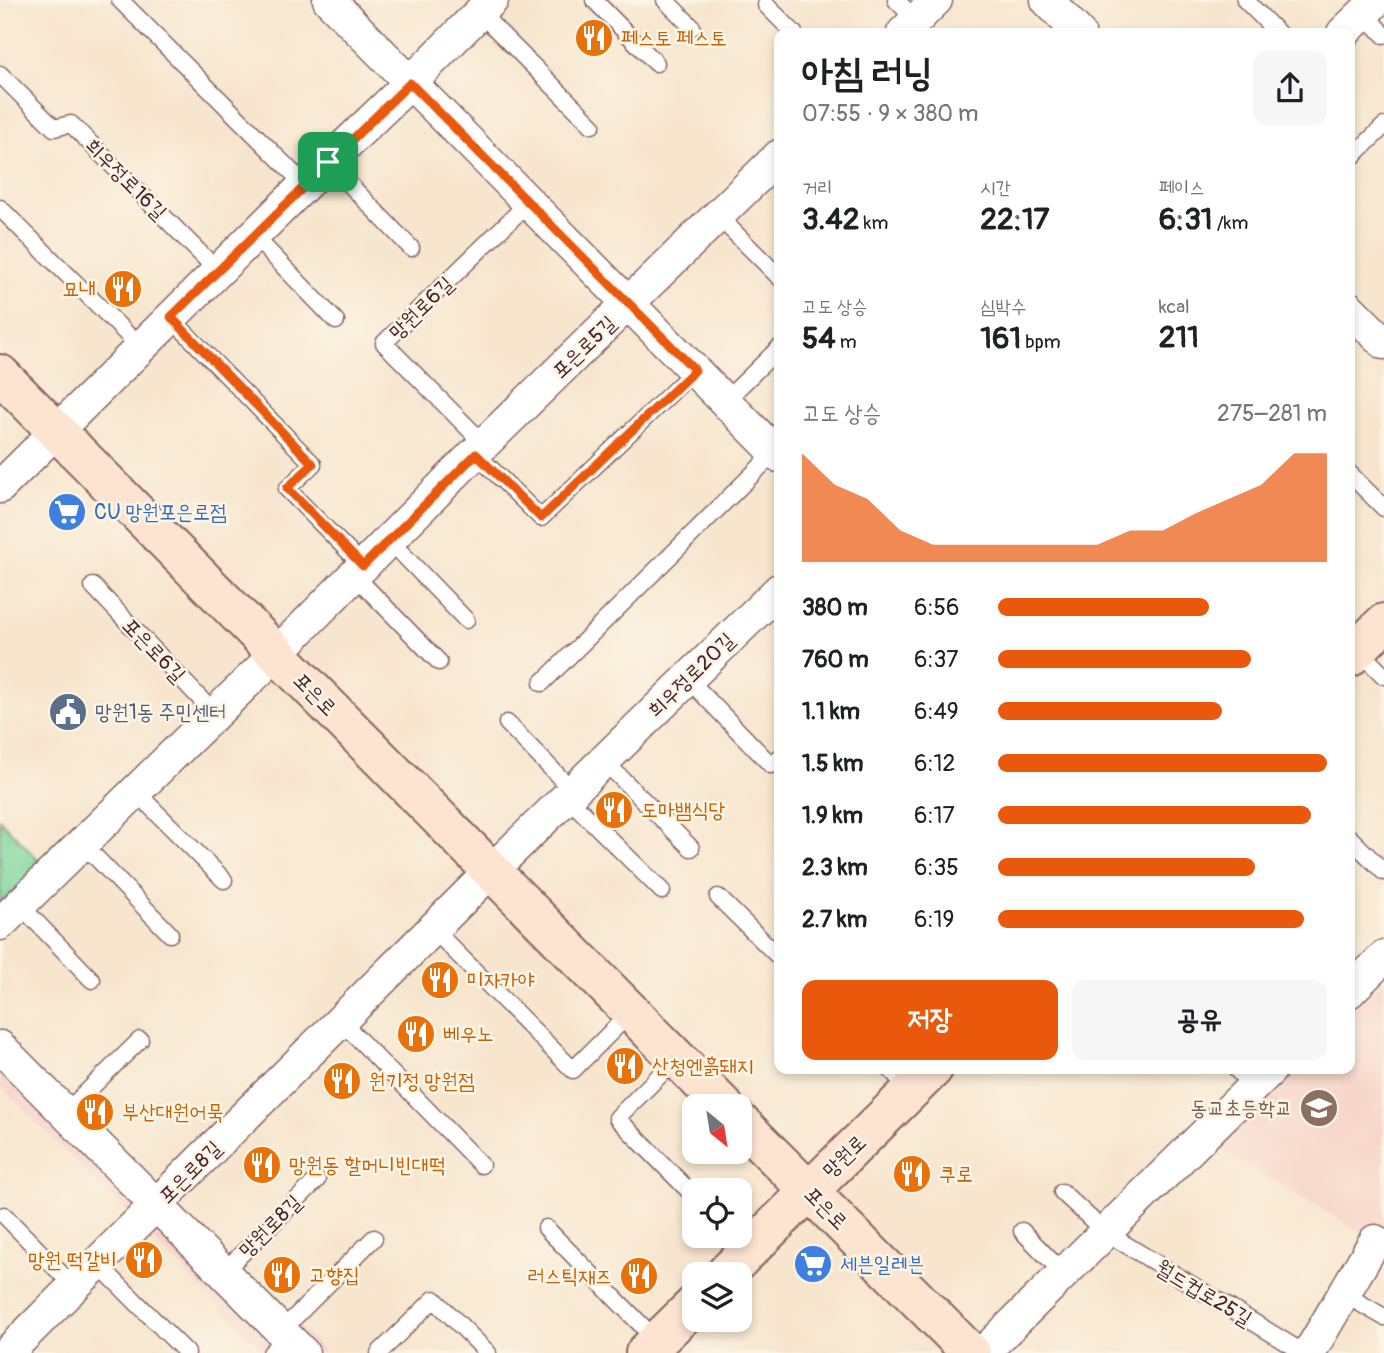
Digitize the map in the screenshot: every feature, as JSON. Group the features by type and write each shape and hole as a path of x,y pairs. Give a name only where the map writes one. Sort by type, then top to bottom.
{"street":[{"path":"329,0 774,451"},
{"path":"1046,0 1075,28"},
{"path":"0,488 485,6"},
{"name":"포은로5길","path":"276,654 480,449 774,161"},
{"path":"1355,321 1384,343"},
{"name":"포은로","path":"0,374 712,1094"},
{"name":"희우정로20길","path":"491,871 774,595"},
{"path":"10,915 276,654"},
{"name":"포은로8길","path":"7,1353 491,871"},
{"path":"1355,986 1384,957"},
{"name":"망원로8길","path":"1,1052 223,1272 285,1343"},
{"path":"983,1353 1105,1232 1253,1075"},
{"name":"망원로","path":"738,1256 809,1191 912,1076"},
{"name":"포은로","path":"752,1134 971,1353"},
{"path":"1307,1353 1375,1241"},
{"path":"651,1347 682,1317"}],"lane":[{"path":"120,0 305,185"},
{"path":"594,0 656,63"},
{"path":"665,0 692,27"},
{"path":"1245,0 1273,28"},
{"path":"766,5 789,28"},
{"path":"485,6 592,125"},
{"name":"희우정로16길","path":"0,74 54,128 71,124 218,271"},
{"path":"1355,154 1384,126"},
{"path":"328,162 411,248"},
{"name":"망원로6길","path":"528,203 384,344 541,518 695,370"},
{"path":"0,208 141,348"},
{"path":"718,216 774,272"},
{"path":"254,236 336,321"},
{"path":"171,317 313,464 287,488 439,662"},
{"path":"725,401 774,353"},
{"path":"542,683 774,457"},
{"path":"1355,479 1384,508"},
{"path":"389,540 466,620"},
{"name":"포은로6길","path":"93,586 215,714"},
{"path":"1363,641 1384,676"},
{"path":"688,679 771,765 774,762"},
{"path":"507,723 662,891"},
{"path":"604,761 691,848"},
{"path":"135,791 224,880"},
{"path":"82,843 170,934"},
{"path":"1355,843 1384,872"},
{"path":"718,897 774,952"},
{"path":"10,915 92,980"},
{"path":"433,929 573,1070 631,1012"},
{"path":"341,1021 481,1165"},
{"path":"65,1113 139,1040"},
{"path":"677,1058 617,1118 682,1184"},
{"name":"망원로8길","path":"223,1272 317,1180"},
{"name":"월드컵로25길","path":"1062,1192 1105,1232 1307,1353"},
{"path":"5,1215 74,1287"},
{"path":"546,1228 651,1347"},
{"path":"1022,1231 1063,1273"},
{"name":"망원로8길","path":"285,1343 374,1238"},
{"path":"98,1264 187,1353"},
{"path":"1344,1294 1384,1317"},
{"path":"379,1353 434,1299 488,1353"}],"shaded area":[{"name":"동교초등학교","path":"1384,979 1384,1246 1215,1146 1288,1074 1355,1074 1355,1007"},
{"path":"0,1035 326,1353 266,1353 0,1086"}],"green space":[{"path":"0,820 42,864 0,904"}],"place":[{"name":"페스토 페스토","path":"594,38"},
{"name":"묘내","path":"123,289"},
{"name":"CU 망원포은로점","path":"67,512"},
{"name":"망원1동 주민센터","path":"68,712"},
{"name":"도마뱀식당","path":"614,810"},
{"name":"미자카야","path":"440,980"},
{"name":"베우노","path":"416,1034"},
{"name":"산청엔흙돼지","path":"625,1066"},
{"name":"원기정 망원점","path":"342,1081"},
{"name":"동교초등학교","path":"1319,1108"},
{"name":"부산대원어묵","path":"95,1112"},
{"name":"망원동 할머니빈대떡","path":"262,1165"},
{"name":"쿠로","path":"912,1174"},
{"name":"망원 떡갈비","path":"144,1260"},
{"name":"세븐일레븐","path":"813,1264"},
{"name":"고향집","path":"282,1275"},
{"name":"러스틱재즈","path":"639,1276"}],"route":[{"path":"410,83 695,370 541,518 476,454 363,566 287,488 313,464 171,317 328,162 410,83"}]}
